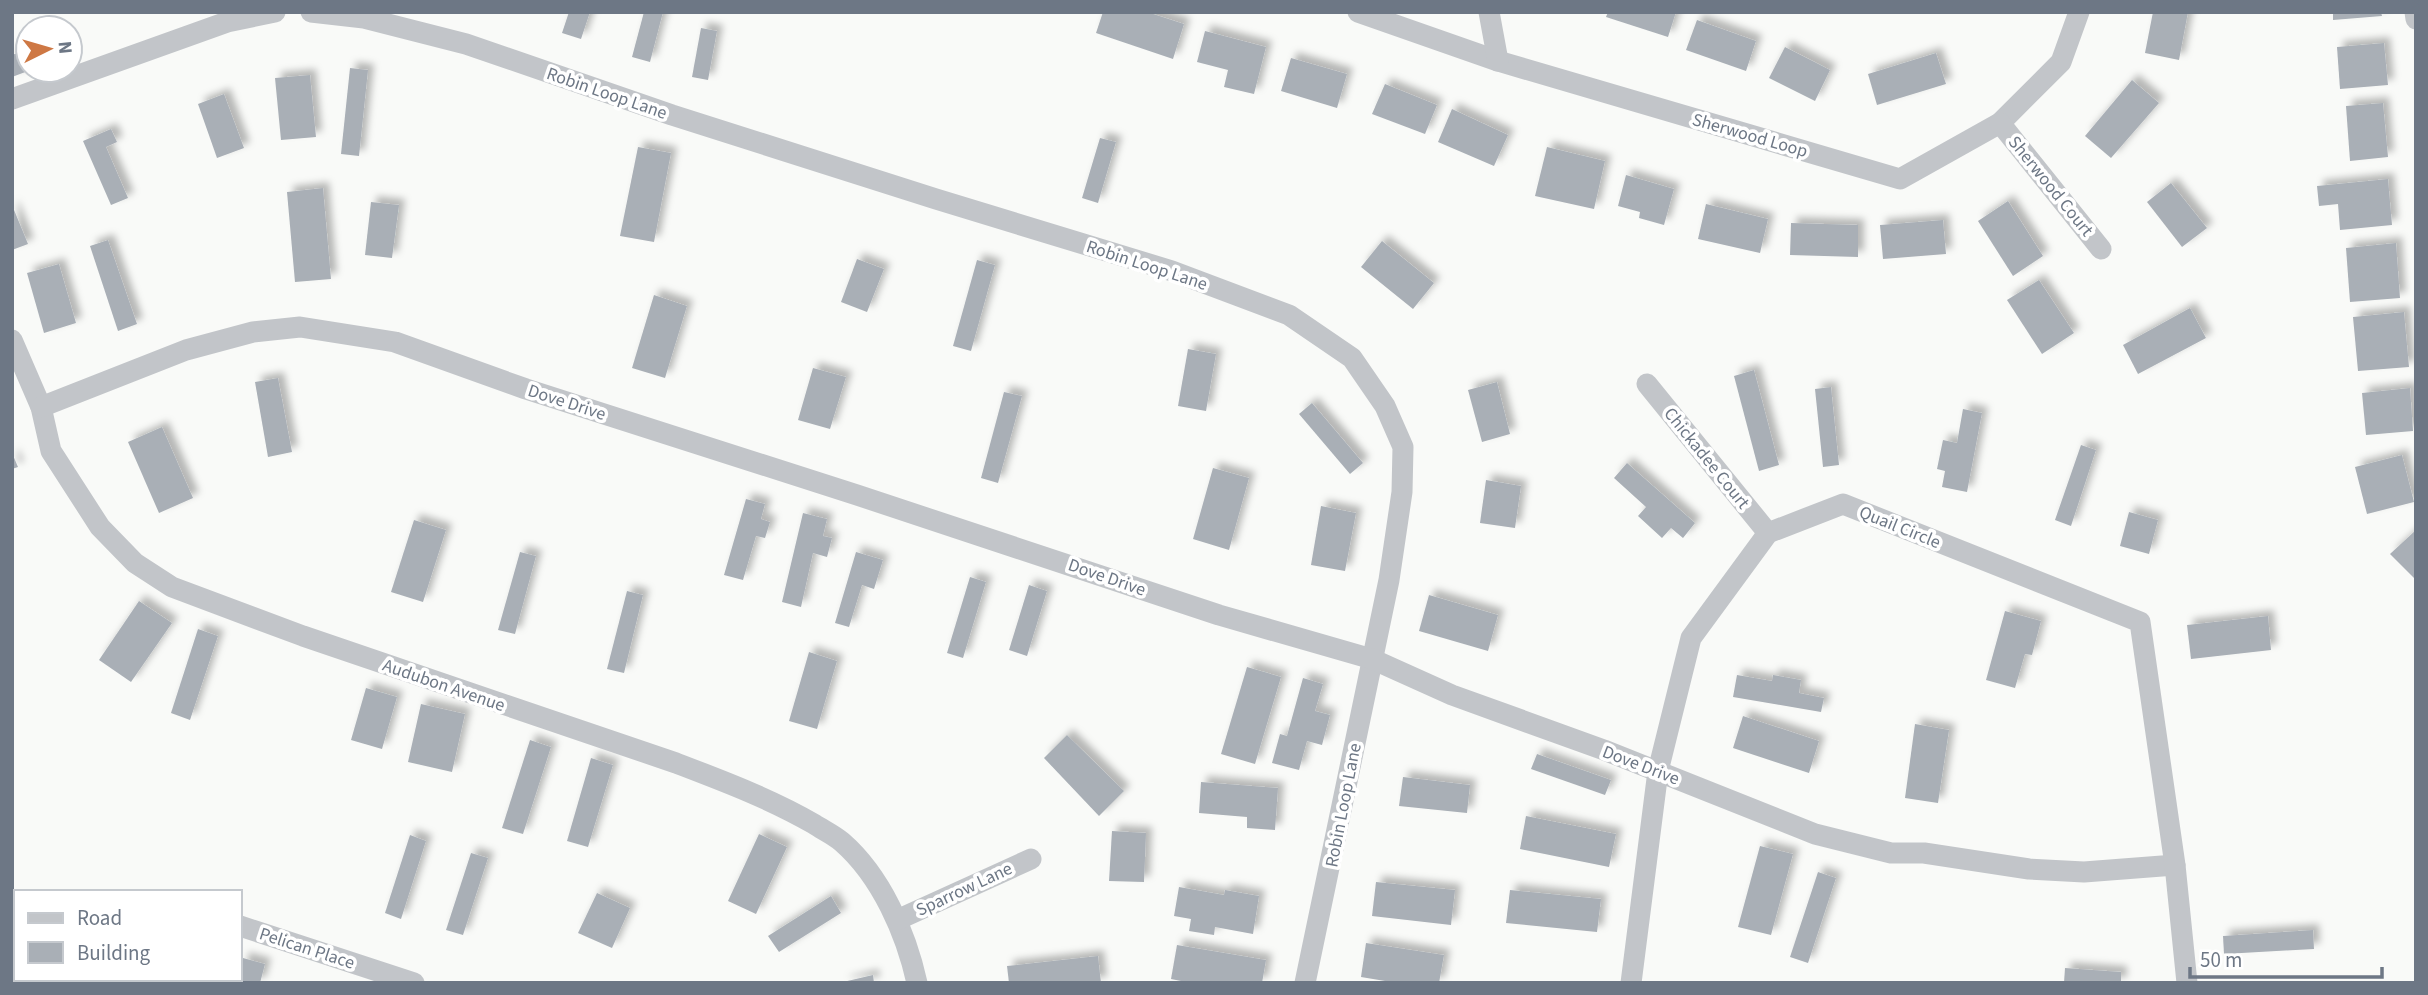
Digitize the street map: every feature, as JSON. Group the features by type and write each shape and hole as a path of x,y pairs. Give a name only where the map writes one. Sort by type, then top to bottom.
{"street":[{"path":"12,99 227,22 275,12"},
{"name":"Robin Loop Lane","path":"311,12 364,18 466,44 764,144 1172,271 1289,315 1353,358 1385,405 1403,447 1402,492 1393,555 1306,983"},
{"name":"Sherwood Loop","path":"1358,12 1498,61 1900,179 2000,122 2062,62 2079,12"},
{"path":"1489,12 1498,61"},
{"path":"2415,12 2416,19"},
{"name":"Sherwood Court","path":"2000,122 2101,249"},
{"name":"Dove Drive","path":"41,407 186,350 253,332 300,327 395,342 526,389 804,477 1229,619 1371,659 1452,695 1658,771 1815,834 1891,853 1924,853 2029,869 2084,872 2175,865"},
{"name":"Audubon Avenue","path":"12,340 41,407 51,451 100,527 135,563 172,587 315,640 676,763 760,796 840,839 858,858 897,919 911,954 917,983"},
{"name":"Chickadee Court","path":"1647,384 1768,533"},
{"name":"Quail Circle","path":"1768,533 1843,504 2140,622 2175,865 2188,983"},
{"path":"1631,983 1658,771 1691,638 1768,533"},
{"name":"Sparrow Lane","path":"897,919 1031,859"},
{"name":"Pelican Place","path":"242,927 414,983"}],"building":[{"path":"569,12 590,12 581,39 562,33"},
{"path":"644,12 663,12 650,62 632,57"},
{"path":"1103,12 1147,12 1184,24 1173,59 1096,33"},
{"path":"1608,12 1676,12 1668,37 1606,17"},
{"path":"2153,12 2188,12 2179,60 2145,53"},
{"path":"2333,12 2381,12 2382,16 2333,20"},
{"path":"1697,20 1756,41 1746,71 1686,50"},
{"path":"701,28 717,31 708,80 692,77"},
{"path":"1205,31 1266,47 1254,94 1224,87 1228,70 1197,62"},
{"path":"2384,43 2388,85 2340,89 2337,47"},
{"path":"1785,47 1830,70 1815,101 1769,78"},
{"path":"1936,53 1946,84 1877,105 1868,74"},
{"path":"14,54 12,77 12,55"},
{"path":"1291,58 1347,74 1337,108 1281,91"},
{"path":"350,68 368,70 359,156 341,154"},
{"path":"310,75 316,137 281,140 275,78"},
{"path":"2132,80 2159,103 2111,158 2085,136"},
{"path":"1385,84 1437,105 1425,134 1372,114"},
{"path":"224,94 244,148 217,158 198,104"},
{"path":"2383,103 2388,157 2350,161 2346,106"},
{"path":"1452,109 1508,135 1494,166 1438,142"},
{"path":"111,129 117,142 106,147 128,198 111,205 83,141"},
{"path":"1100,138 1116,142 1098,203 1082,198"},
{"path":"638,147 671,153 654,242 620,236"},
{"path":"1547,147 1605,161 1594,209 1535,196"},
{"path":"1626,175 1674,189 1664,225 1639,218 1640,212 1618,206"},
{"path":"2388,179 2392,225 2340,230 2338,204 2319,206 2317,186"},
{"path":"2171,183 2207,228 2182,247 2147,202"},
{"path":"323,188 331,279 295,282 287,192"},
{"path":"2008,201 2043,256 2013,276 1978,221"},
{"path":"371,202 399,205 392,258 365,255"},
{"path":"1706,204 1768,219 1760,253 1698,239"},
{"path":"12,205 28,244 12,250"},
{"path":"1943,220 1946,254 1883,259 1880,225"},
{"path":"1791,223 1858,225 1858,257 1790,255"},
{"path":"108,240 137,324 118,331 90,246"},
{"path":"1382,241 1434,283 1413,309 1361,267"},
{"path":"2396,243 2400,298 2350,302 2346,248"},
{"path":"857,259 884,269 867,312 841,302"},
{"path":"977,260 995,265 971,351 953,346"},
{"path":"59,264 76,323 44,333 27,273"},
{"path":"2039,280 2074,333 2042,354 2007,300"},
{"path":"654,295 687,306 665,378 632,368"},
{"path":"2190,308 2206,338 2138,374 2123,345"},
{"path":"2404,312 2409,367 2358,371 2353,317"},
{"path":"1188,349 1216,354 1206,411 1178,406"},
{"path":"813,368 846,377 830,429 798,420"},
{"path":"1754,370 1779,465 1759,471 1734,376"},
{"path":"278,378 292,452 268,457 255,382"},
{"path":"1497,382 1510,434 1482,442 1468,390"},
{"path":"1831,387 1839,465 1823,467 1815,389"},
{"path":"2410,388 2413,431 2366,435 2362,393"},
{"path":"1004,392 1022,396 998,483 981,478"},
{"path":"1312,403 1363,463 1350,474 1299,414"},
{"path":"1963,409 1982,413 1967,492 1942,487 1945,471 1937,469 1943,440 1957,443"},
{"path":"162,427 193,498 159,513 128,442"},
{"path":"2081,445 2096,450 2071,526 2055,520"},
{"path":"12,453 18,467 12,469"},
{"path":"2402,455 2414,502 2367,514 2355,467"},
{"path":"1627,463 1695,523 1683,538 1671,528 1662,538 1638,516 1646,507 1614,478"},
{"path":"1213,468 1249,478 1229,550 1193,539"},
{"path":"1486,480 1521,486 1515,528 1480,523"},
{"path":"746,499 765,504 761,519 770,522 765,538 756,536 743,580 724,575"},
{"path":"1321,506 1356,513 1345,571 1311,565"},
{"path":"2129,512 2158,520 2149,554 2120,546"},
{"path":"803,513 827,519 823,536 832,538 827,557 813,553 801,607 782,602"},
{"path":"414,520 446,530 423,602 391,592"},
{"path":"2416,530 2416,580 2390,554"},
{"path":"520,552 536,556 515,634 498,630"},
{"path":"856,552 883,560 874,589 862,585 849,627 835,623"},
{"path":"970,577 986,582 963,658 947,653"},
{"path":"1029,585 1047,591 1027,656 1009,650"},
{"path":"627,591 643,595 624,673 607,669"},
{"path":"1429,595 1498,615 1488,651 1419,631"},
{"path":"139,601 172,623 131,682 99,660"},
{"path":"2005,611 2041,621 2032,655 2025,654 2015,688 1986,680"},
{"path":"2268,616 2271,650 2191,659 2187,625"},
{"path":"198,629 218,636 190,720 171,713"},
{"path":"809,652 837,661 817,729 789,721"},
{"path":"1247,667 1281,677 1255,764 1221,754"},
{"path":"1737,675 1772,681 1773,675 1801,680 1799,693 1824,698 1821,712 1733,697"},
{"path":"1303,678 1323,684 1315,711 1330,715 1322,745 1307,741 1299,770 1272,763 1280,734 1287,736"},
{"path":"366,688 397,697 382,749 351,740"},
{"path":"421,704 465,714 452,772 408,762"},
{"path":"1743,716 1819,741 1809,773 1733,748"},
{"path":"1915,724 1949,730 1938,803 1905,798"},
{"path":"1067,735 1124,791 1099,816 1044,758"},
{"path":"530,740 551,747 523,834 502,828"},
{"path":"1537,754 1611,780 1605,795 1531,769"},
{"path":"591,758 613,765 588,847 567,841"},
{"path":"1403,777 1470,785 1467,813 1399,806"},
{"path":"1201,782 1278,788 1275,830 1247,828 1247,817 1199,813"},
{"path":"1526,816 1616,834 1609,867 1520,849"},
{"path":"1112,831 1146,833 1144,882 1109,881"},
{"path":"759,834 787,847 756,914 728,901"},
{"path":"410,835 426,841 401,919 385,913"},
{"path":"1760,846 1793,854 1771,935 1738,927"},
{"path":"471,853 488,858 463,935 446,930"},
{"path":"1818,872 1836,878 1808,963 1790,957"},
{"path":"1376,882 1455,890 1451,925 1372,916"},
{"path":"1179,887 1224,895 1225,890 1259,896 1253,934 1215,927 1214,935 1189,931 1191,919 1174,916"},
{"path":"1510,890 1601,899 1597,932 1506,923"},
{"path":"597,893 630,908 612,948 578,933"},
{"path":"831,896 841,913 779,952 768,936"},
{"path":"2313,930 2314,949 2224,954 2223,936"},
{"path":"1366,943 1444,955 1439,983 1397,983 1361,977"},
{"path":"1177,945 1266,960 1262,983 1191,983 1171,979"},
{"path":"1098,956 1101,983 1009,983 1007,966"},
{"path":"243,958 265,964 260,983 237,983 242,981"},
{"path":"2065,968 2121,972 2121,983 2064,983"},
{"path":"873,975 874,983 843,983 843,982"}]}
